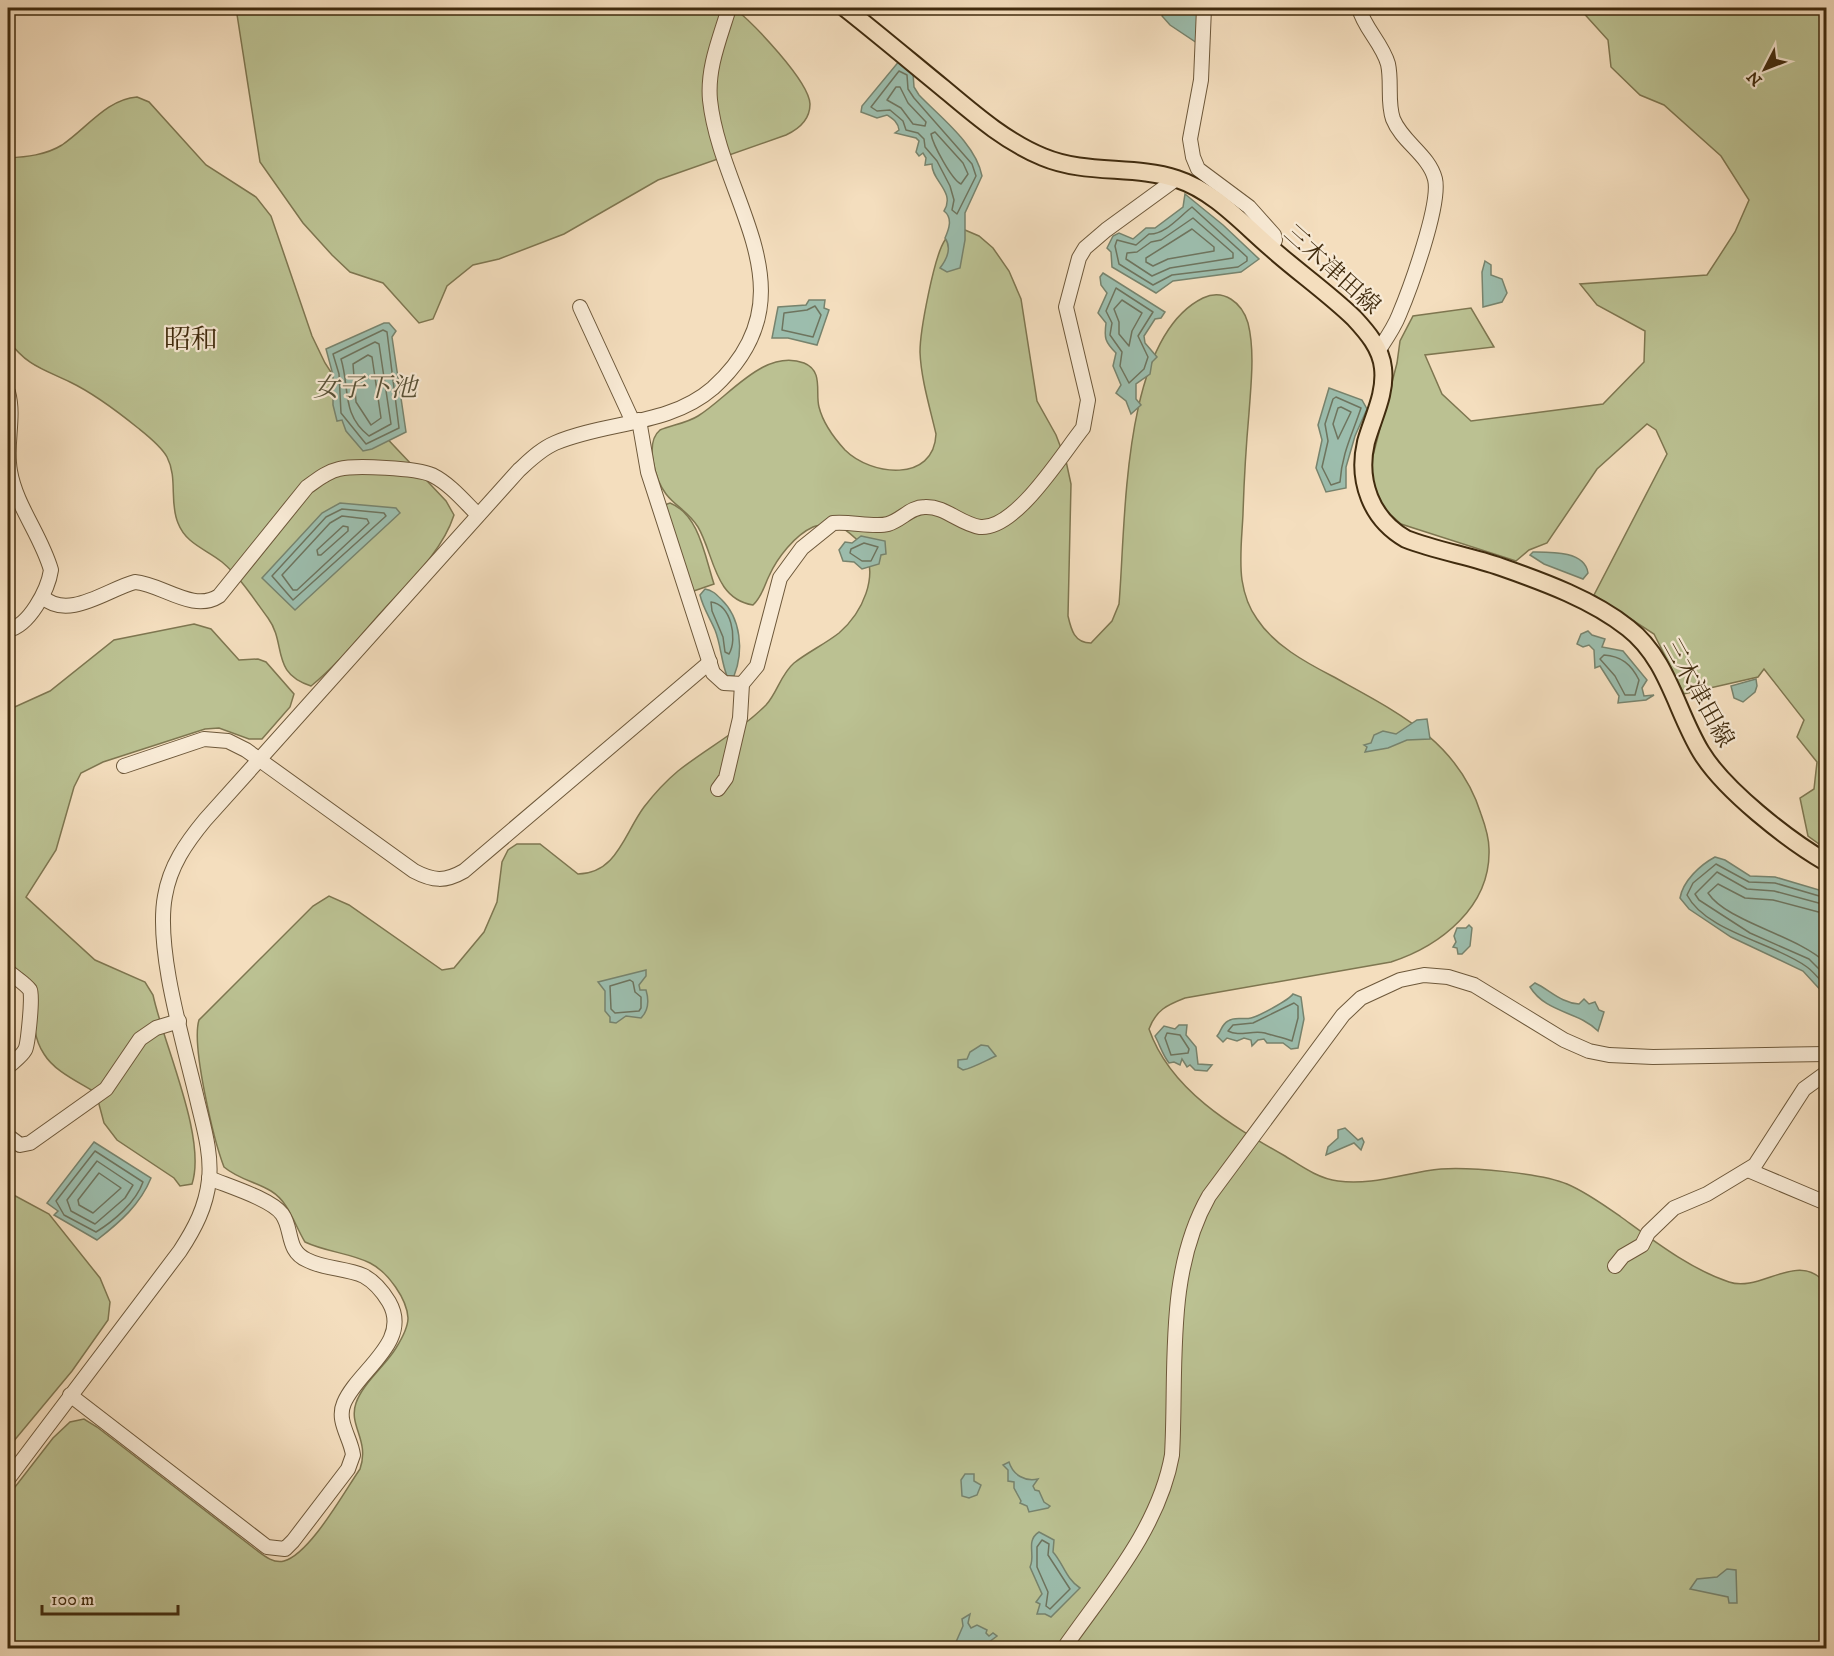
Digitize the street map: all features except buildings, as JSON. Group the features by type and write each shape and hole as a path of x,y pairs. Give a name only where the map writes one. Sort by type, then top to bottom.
{"main road":[{"name":"三木津田線","path":"845,8 978,117 1013,142 1043,157 1066,165 1176,179 1212,198 1347,312 1370,337 1383,367 1383,384 1366,443 1363,465 1365,485 1377,514 1394,532 1406,539 1502,567 1587,603 1629,628 1660,666 1701,751 1715,772 1758,811 1827,862"}],"street":[{"path":"8,1479 196,1226 205,1201 209,1178 209,1153 179,1021 163,935 162,914 171,874 192,836 478,514 539,452 575,436 682,408 711,389 730,370 746,348 756,320 762,287 759,258 713,120 710,100 712,61 729,8"},
{"path":"1204,8 1201,80 1190,139 1193,157 1198,169 1249,207 1274,235 1275,240 1271,248"},
{"path":"1359,8 1362,18 1380,45 1388,65 1394,119 1430,166 1435,180 1436,194 1432,214 1399,315 1378,351"},
{"path":"718,789 726,778 741,718 742,684 757,666 780,578 802,548 827,526 845,521 888,524 923,507 937,507 962,521 990,527 1003,522 1026,500 1083,428 1088,415 1088,400 1066,307 1079,258 1085,248 1106,230 1176,179"},
{"path":"580,307 636,421 648,472 713,672 723,682 742,684"},
{"path":"8,392 11,414 8,453 10,472 51,570 49,587 43,597 15,629 8,630"},
{"path":"43,597 50,604 67,606 135,582 146,583 193,601 203,603 213,600 219,596 307,488 323,475 340,468 413,470 431,475 446,484 478,514"},
{"path":"124,766 204,739 216,738 246,750 414,871 429,879 441,880 464,871 710,662"},
{"path":"8,971 29,988 33,998 27,1028 29,1042 24,1052 8,1067"},
{"path":"1064,1648 1141,1537 1157,1506 1169,1473 1172,1455 1178,1299 1183,1259 1194,1223 1209,1196 1329,1031 1361,998 1400,980 1424,975 1448,977 1474,985 1501,999 1564,1040 1589,1051 1653,1057 1827,1054"},
{"path":"8,1136 20,1145 30,1143 106,1089 140,1039 156,1028 179,1021"},
{"path":"1616,1266 1623,1256 1642,1245 1648,1233 1674,1208 1707,1194 1755,1165 1804,1089 1827,1073"},
{"path":"1748,1170 1827,1203"},
{"path":"70,1395 267,1547 285,1549 348,1469 353,1455 342,1421 344,1402 392,1338 395,1324 393,1310 375,1284 363,1276 306,1260 296,1252 283,1215 274,1206 209,1178"}],"green space":[{"path":"236,8 734,8 754,26 791,67 807,94 810,110 803,123 786,135 658,180 564,234 499,259 473,265 447,286 433,319 419,323 383,283 350,272 332,255 303,223 260,162"},
{"path":"1579,8 1826,8 1826,849 1808,836 1800,798 1814,789 1817,762 1797,737 1804,720 1764,669 1758,677 1684,694 1654,634 1594,595 1667,454 1656,430 1647,424 1597,469 1547,543 1529,550 1516,561 1401,524 1383,508 1369,471 1397,363 1400,341 1413,316 1471,308 1494,347 1425,355 1442,394 1471,421 1603,404 1644,362 1645,331 1597,305 1580,284 1707,275 1735,232 1749,200 1721,156 1664,105 1640,95 1611,67 1608,40"},
{"path":"137,97 149,102 206,165 256,197 271,216 312,336 325,363 345,394 446,501 454,515 448,530 421,569 337,662 311,686 298,680 284,666 274,628 240,581 222,562 191,541 182,530 175,515 170,465 161,449 114,409 97,397 29,361 8,340 8,158 36,155 56,148 106,109 126,99"},
{"path":"965,230 979,236 993,248 1009,271 1021,299 1037,401 1056,435 1066,461 1071,484 1068,616 1077,638 1091,643 1112,621 1119,604 1127,483 1133,436 1142,391 1156,351 1176,319 1203,298 1211,295 1225,296 1237,304 1245,316 1250,334 1252,356 1241,556 1241,572 1247,600 1257,619 1281,645 1311,665 1401,716 1422,730 1440,747 1457,766 1471,788 1487,831 1489,849 1487,870 1481,889 1472,906 1444,935 1427,946 1391,962 1185,998 1168,1006 1152,1022 1149,1029 1159,1051 1187,1088 1224,1119 1324,1178 1364,1182 1441,1169 1487,1170 1540,1177 1567,1184 1581,1191 1686,1262 1729,1282 1741,1284 1754,1282 1792,1271 1804,1270 1815,1274 1826,1284 1826,1648 8,1648 8,1496 53,1438 70,1422 84,1419 97,1427 261,1554 272,1560 284,1561 305,1547 315,1535 360,1469 362,1450 355,1419 356,1403 364,1388 396,1348 407,1326 407,1311 400,1295 390,1279 377,1267 305,1242 287,1207 277,1196 224,1167 201,1071 197,1032 199,1020 313,906 329,896 349,905 442,970 454,968 484,932 497,902 502,862 508,850 517,844 540,844 578,874 602,867 618,850 644,807 665,783 756,714 770,700 794,663 834,637 847,625 861,605 869,582 870,570 863,547 854,537 836,523 813,527 793,541 782,555 772,569 756,602 753,605 740,601 723,585 698,527 662,488 653,462 655,436 660,430 698,416 761,368 775,362 789,360 804,363 814,371 823,419 845,450 856,459 885,469 900,470 925,461 933,450 936,434 926,393 920,352 925,312 936,261 945,240 956,232"},
{"path":"670,503 688,516 694,526 704,549 714,584 688,593 659,507"},
{"path":"194,624 211,629 239,660 258,659 266,662 294,694 290,707 262,739 249,739 219,728 205,729 103,762 81,773 74,787 56,850 26,897 95,960 145,982 153,995 182,1091 194,1142 195,1165 192,1184 180,1186 174,1178 117,1140 104,1123 96,1093 54,1066 44,1054 34,1024 33,989 23,974 8,966 10,800 8,710 50,691 114,640"},
{"path":"8,1192 49,1214 100,1278 110,1302 108,1320 72,1371 8,1448"}],"water":[{"path":"1166,8 1202,8 1197,43 1170,25 1162,16"},
{"path":"900,60 913,73 914,87 919,95 947,122 973,153 982,176 965,213 965,240 960,268 947,272 940,268 947,257 948,250 945,238 949,227 949,217 944,211 947,198 932,164 925,165 926,158 923,153 919,156 916,152 919,141 916,138 895,133 899,130 898,127 887,115 877,118 861,112 862,106"},
{"path":"1185,194 1259,259 1241,272 1173,281 1156,293 1112,267 1111,252 1107,248 1113,236 1119,233 1133,239 1146,228 1155,228 1183,207"},
{"path":"1485,261 1491,265 1491,275 1502,279 1507,293 1502,302 1483,307 1482,272"},
{"path":"1103,273 1165,312 1161,318 1155,319 1144,336 1145,343 1157,357 1152,362 1150,374 1136,384 1136,399 1141,405 1131,414 1126,401 1116,393 1121,385 1113,366 1116,353 1107,343 1106,323 1098,313 1107,293 1101,285 1100,277"},
{"path":"809,300 825,300 824,308 829,310 817,345 788,338 772,338 778,307 806,305"},
{"name":"女子下池","path":"384,323 389,323 396,331 392,337 406,432 372,449 363,451 346,431 342,420 337,421 333,405 333,375 326,349"},
{"path":"1329,388 1362,400 1367,409 1355,436 1346,467 1346,488 1326,492 1316,468 1322,440 1318,425"},
{"path":"340,503 396,508 400,513 295,610 262,578 322,513"},
{"path":"861,536 885,541 886,554 881,555 879,564 862,569 854,562 843,561 839,550 845,542 852,543"},
{"path":"1533,552 1558,553 1574,557 1581,560 1588,573 1583,579 1544,564 1530,555"},
{"path":"705,589 712,591 721,599 737,625 740,646 734,676 727,676 717,636 701,600 700,595"},
{"path":"1588,631 1592,635 1605,639 1602,647 1623,651 1647,680 1642,688 1644,696 1654,695 1646,700 1618,703 1619,696 1600,666 1595,668 1594,650 1589,645 1583,647 1577,644 1581,634"},
{"path":"1756,679 1755,692 1743,702 1734,698 1731,686"},
{"path":"1427,719 1430,739 1407,740 1388,748 1365,752 1367,747 1364,745 1371,743 1374,735 1383,731 1396,734 1417,720"},
{"path":"1715,857 1725,860 1750,876 1775,877 1826,892 1826,996 1803,971 1731,937 1689,909 1680,898 1693,874"},
{"path":"1469,925 1472,928 1470,946 1462,954 1458,954 1457,948 1453,947 1456,942 1454,936 1457,928 1466,928"},
{"path":"646,970 646,976 639,985 640,990 646,990 648,997 644,1015 641,1018 626,1016 616,1023 610,1022 610,1017 605,1011 605,991 598,982"},
{"path":"1535,983 1573,1003 1579,1004 1584,999 1589,1004 1595,1002 1599,1010 1604,1012 1598,1031 1590,1024 1553,1007 1537,996 1530,987"},
{"path":"1293,994 1301,997 1304,1019 1298,1048 1291,1049 1283,1043 1267,1043 1264,1039 1258,1040 1252,1046 1251,1040 1244,1038 1237,1041 1227,1038 1223,1042 1217,1036 1224,1024 1231,1020 1255,1017 1280,1004"},
{"path":"1179,1025 1187,1025 1186,1035 1196,1047 1198,1064 1212,1065 1207,1071 1195,1070 1190,1065 1187,1067 1182,1059 1180,1065 1174,1062 1169,1063 1167,1060 1155,1036 1164,1026 1175,1029"},
{"path":"981,1045 988,1046 996,1056 967,1069 963,1070 958,1067 958,1060 967,1059 970,1052"},
{"path":"1345,1128 1358,1140 1362,1138 1364,1142 1361,1150 1354,1143 1326,1155 1328,1147 1338,1138 1338,1130"},
{"path":"94,1142 151,1178 141,1197 128,1212 97,1240 54,1215 58,1211 47,1203"},
{"path":"1009,1462 1013,1471 1020,1476 1038,1479 1033,1486 1039,1491 1044,1502 1050,1506 1048,1508 1029,1512 1027,1506 1020,1503 1014,1482 1008,1481 1008,1470 1003,1465"},
{"path":"965,1474 974,1474 974,1481 981,1485 977,1495 969,1498 962,1496 961,1480"},
{"path":"1039,1532 1054,1540 1053,1552 1071,1580 1080,1588 1051,1617 1037,1614 1040,1604 1036,1602 1042,1594 1030,1567 1033,1540"},
{"path":"1727,1569 1736,1570 1737,1603 1729,1603 1728,1597 1690,1589 1697,1579 1717,1577"},
{"path":"970,1614 968,1623 971,1628 977,1625 987,1630 986,1633 989,1636 993,1633 997,1636 981,1648 958,1648 956,1642 963,1626 962,1619"}],"district":[{"name":"昭和","path":"191,340"}]}
